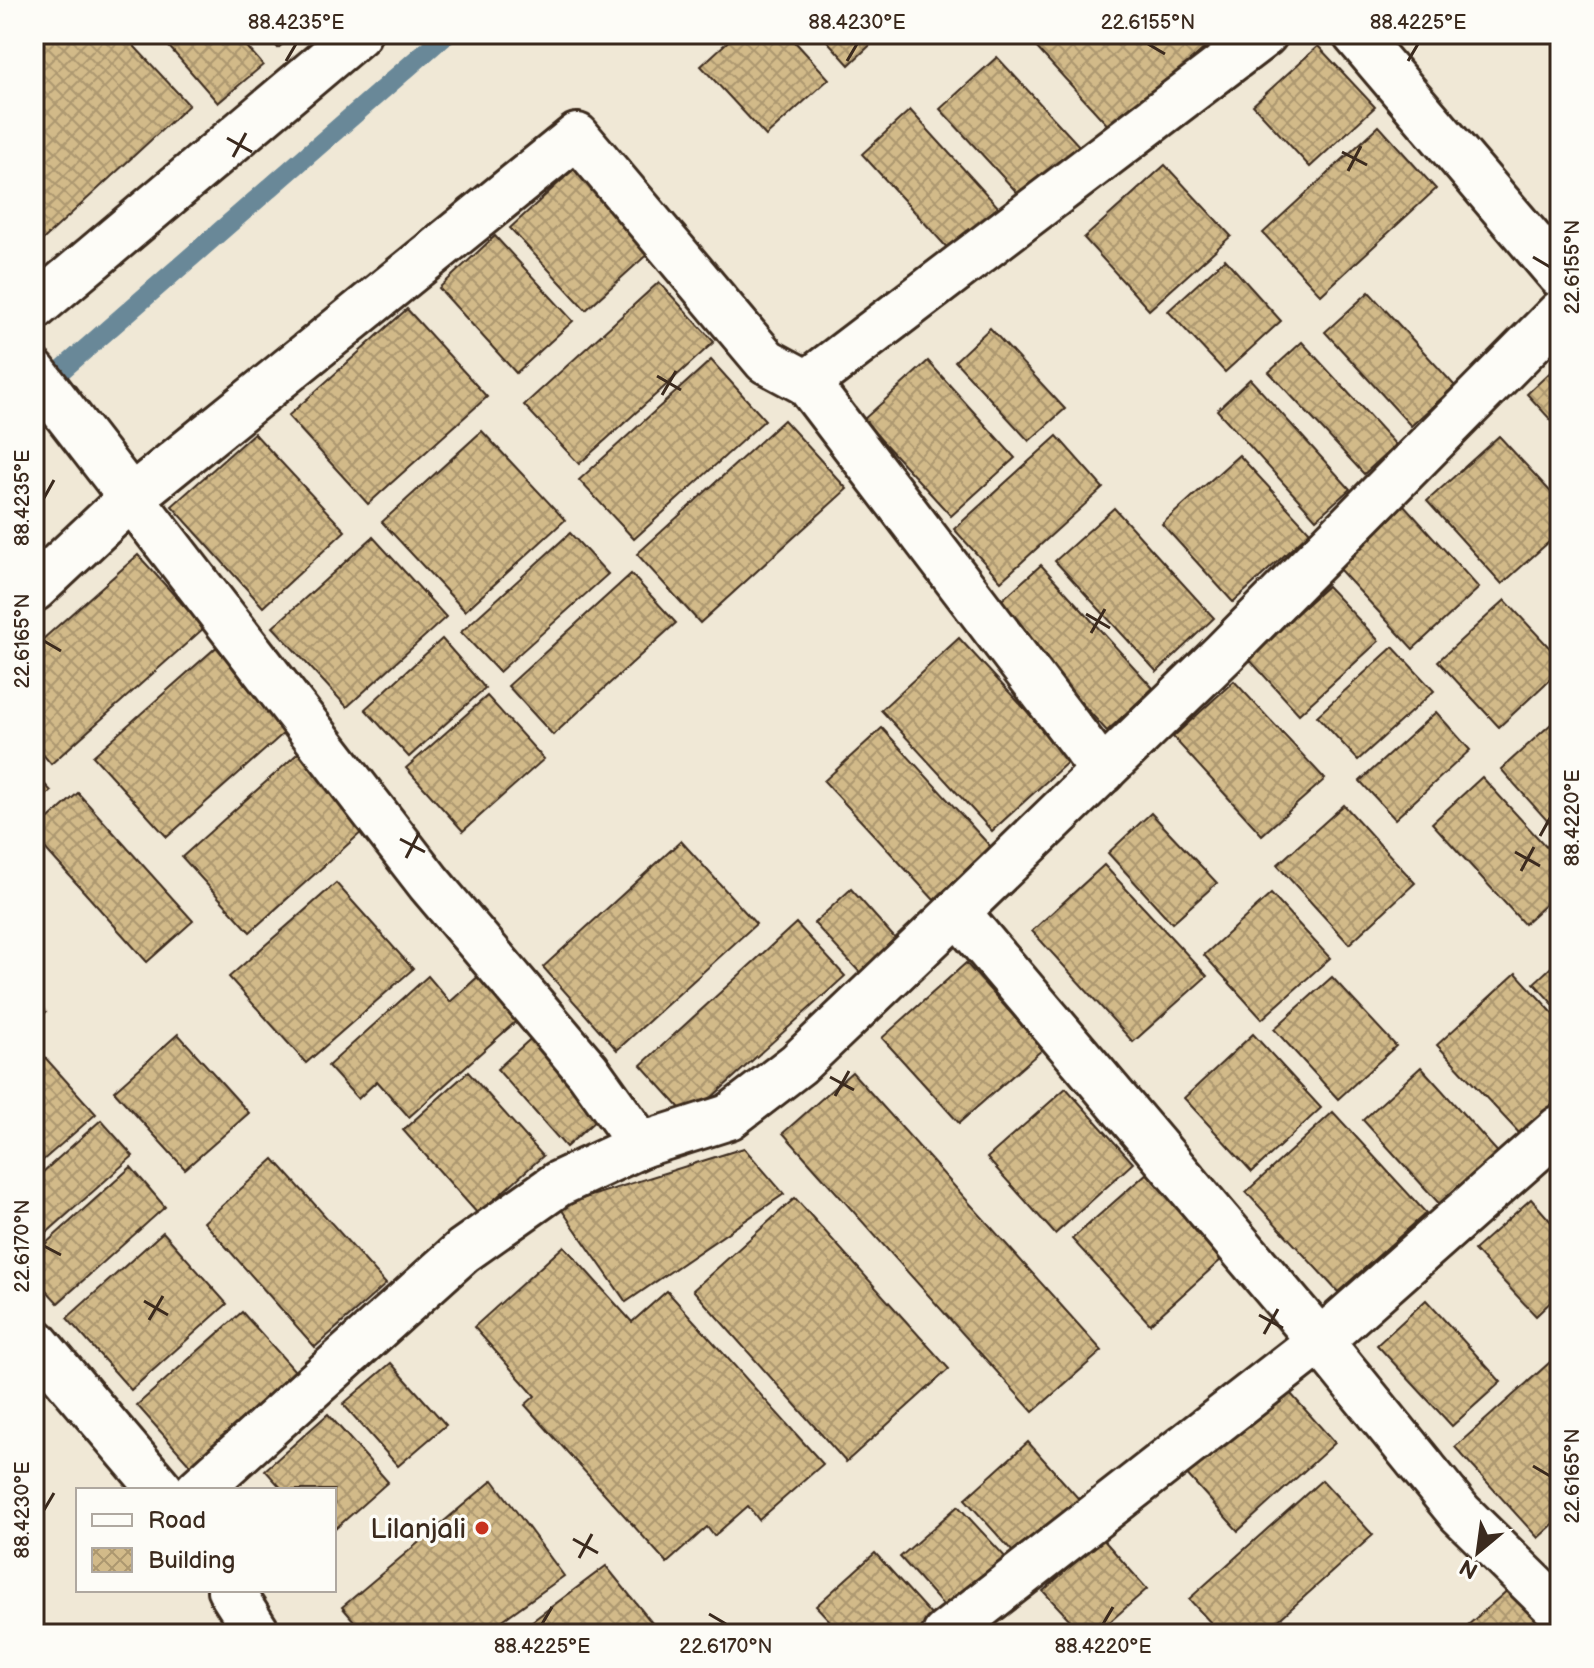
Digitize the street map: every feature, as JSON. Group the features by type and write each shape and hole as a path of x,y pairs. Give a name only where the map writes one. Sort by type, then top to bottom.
{"street":[{"path":"34,308 358,34"},
{"path":"807,383 1265,34"},
{"path":"1355,34 1560,275"},
{"path":"34,589 132,497 577,136 766,361 807,383 1103,771"},
{"path":"200,1488 463,1251 558,1184 641,1145 729,1117 798,1064 1103,771 1560,313"},
{"path":"34,372 429,883 588,1071 641,1145"},
{"path":"957,912 1320,1341 1460,1513 1560,1611"},
{"path":"945,1634 1320,1341 1560,1128"},
{"path":"34,1340 159,1488"},
{"path":"231,1592 258,1634"}],"building":[{"path":"34,34 123,34 189,105 34,248"},
{"path":"158,34 236,34 263,65 218,103"},
{"path":"266,34 294,34 278,48"},
{"path":"736,34 788,34 829,79 766,136 701,66"},
{"path":"821,34 882,34 849,65"},
{"path":"1024,34 1220,34 1113,131"},
{"path":"1318,46 1375,107 1310,167 1253,105"},
{"path":"997,57 1081,148 1024,200 940,109"},
{"path":"910,110 999,208 951,252 862,154"},
{"path":"1379,126 1436,189 1321,295 1263,233"},
{"path":"1165,165 1231,236 1149,310 1084,238"},
{"path":"576,167 652,250 586,310 510,228"},
{"path":"495,236 573,321 516,373 439,288"},
{"path":"1225,259 1281,321 1225,372 1168,311"},
{"path":"659,282 714,342 579,464 524,405"},
{"path":"1369,292 1455,386 1411,426 1325,332"},
{"path":"407,309 487,397 368,504 288,416"},
{"path":"990,328 1065,409 1029,441 955,361"},
{"path":"1302,342 1396,445 1364,474 1269,372"},
{"path":"711,360 765,420 634,539 579,480"},
{"path":"928,361 1015,458 951,516 863,420"},
{"path":"1560,363 1560,430 1527,394"},
{"path":"1250,379 1350,489 1316,519 1217,410"},
{"path":"784,420 847,489 700,623 637,554"},
{"path":"482,431 565,520 465,611 382,522"},
{"path":"254,433 345,531 263,607 172,506"},
{"path":"1057,436 1103,488 1001,581 954,529"},
{"path":"1499,436 1560,502 1560,532 1502,584 1427,501"},
{"path":"1239,455 1310,532 1233,602 1162,524"},
{"path":"1395,495 1479,588 1413,649 1327,556"},
{"path":"1114,508 1214,618 1157,672 1055,561"},
{"path":"570,533 608,574 499,672 461,632"},
{"path":"373,537 446,617 347,707 273,627"},
{"path":"138,555 204,628 51,764 34,744 34,647"},
{"path":"1041,565 1153,688 1107,731 994,607"},
{"path":"631,574 676,623 553,735 508,686"},
{"path":"1327,586 1379,641 1299,714 1248,658"},
{"path":"1505,600 1560,659 1560,670 1499,727 1438,661"},
{"path":"959,638 1071,759 992,831 881,710"},
{"path":"442,639 485,688 409,757 365,709"},
{"path":"221,643 294,724 167,837 93,756"},
{"path":"1393,647 1434,691 1358,760 1317,716"},
{"path":"1234,681 1325,779 1262,835 1173,737"},
{"path":"487,696 544,759 463,831 406,768"},
{"path":"1436,712 1470,750 1395,819 1360,781"},
{"path":"1560,716 1560,835 1501,769"},
{"path":"882,728 991,847 934,900 824,781"},
{"path":"306,746 373,822 250,932 182,857"},
{"path":"34,773 51,791 34,806"},
{"path":"1482,777 1560,862 1560,891 1524,924 1432,823"},
{"path":"78,793 193,921 147,962 34,836 34,832"},
{"path":"1344,805 1415,883 1349,944 1277,865"},
{"path":"1151,813 1217,883 1172,923 1108,853"},
{"path":"681,841 756,924 617,1050 543,967"},
{"path":"1104,865 1207,976 1133,1042 1032,931"},
{"path":"336,883 413,969 306,1063 229,977"},
{"path":"851,889 901,945 865,978 814,923"},
{"path":"1271,894 1330,958 1262,1019 1204,955"},
{"path":"796,923 845,976 689,1118 641,1065"},
{"path":"1560,959 1560,1012 1534,983"},
{"path":"966,963 1043,1049 959,1123 882,1038"},
{"path":"482,973 522,1016 409,1117 377,1081 358,1099 328,1066 428,976 450,1002"},
{"path":"1516,973 1560,1021 1560,1102 1522,1136 1437,1045"},
{"path":"1332,977 1396,1046 1338,1099 1274,1029"},
{"path":"34,999 46,1012 34,1023"},
{"path":"537,1033 606,1111 566,1147 497,1069"},
{"path":"178,1034 249,1113 185,1169 114,1091"},
{"path":"1253,1034 1321,1108 1252,1172 1184,1098"},
{"path":"41,1053 96,1114 34,1168 34,1060"},
{"path":"1421,1067 1502,1157 1445,1210 1363,1120"},
{"path":"468,1072 543,1156 478,1214 403,1130"},
{"path":"852,1072 1102,1351 1033,1412 783,1133"},
{"path":"1066,1088 1133,1163 1055,1234 987,1158"},
{"path":"1333,1112 1426,1213 1338,1292 1246,1192"},
{"path":"101,1120 133,1156 34,1244 34,1180"},
{"path":"744,1148 784,1194 626,1302 559,1206"},
{"path":"274,1159 386,1284 315,1347 204,1222"},
{"path":"1156,1165 1232,1250 1150,1324 1072,1239"},
{"path":"131,1167 165,1207 58,1303 34,1277 34,1254"},
{"path":"795,1198 949,1369 846,1462 693,1290"},
{"path":"1531,1199 1560,1232 1560,1293 1536,1316 1474,1250"},
{"path":"163,1232 227,1304 131,1390 67,1318"},
{"path":"564,1246 632,1322 667,1291 823,1464 759,1520 748,1506 714,1536 707,1527 667,1563 525,1405 535,1396 474,1327"},
{"path":"1426,1300 1501,1382 1452,1426 1377,1345"},
{"path":"242,1312 303,1380 198,1474 137,1405"},
{"path":"1558,1355 1560,1518 1538,1538 1455,1447"},
{"path":"391,1363 446,1425 398,1466 343,1404"},
{"path":"1282,1384 1335,1443 1238,1531 1185,1472"},
{"path":"328,1414 388,1482 336,1528 336,1488 281,1488 265,1470"},
{"path":"1028,1442 1085,1506 1022,1562 965,1499"},
{"name":"Lilanjali","path":"493,1480 564,1576 483,1634 365,1634 342,1607"},
{"path":"1322,1480 1373,1535 1263,1634 1221,1634 1189,1599"},
{"path":"958,1506 1008,1560 950,1613 900,1557"},
{"path":"1102,1538 1147,1589 1096,1634 1083,1634 1043,1591"},
{"path":"875,1553 933,1617 914,1634 842,1634 816,1606"},
{"path":"606,1566 661,1634 515,1634"},
{"path":"1510,1588 1552,1634 1458,1634"}],"waterway":[{"path":"40,389 446,34"}],"place":[{"name":"Lilanjali","path":"482,1528"}]}
